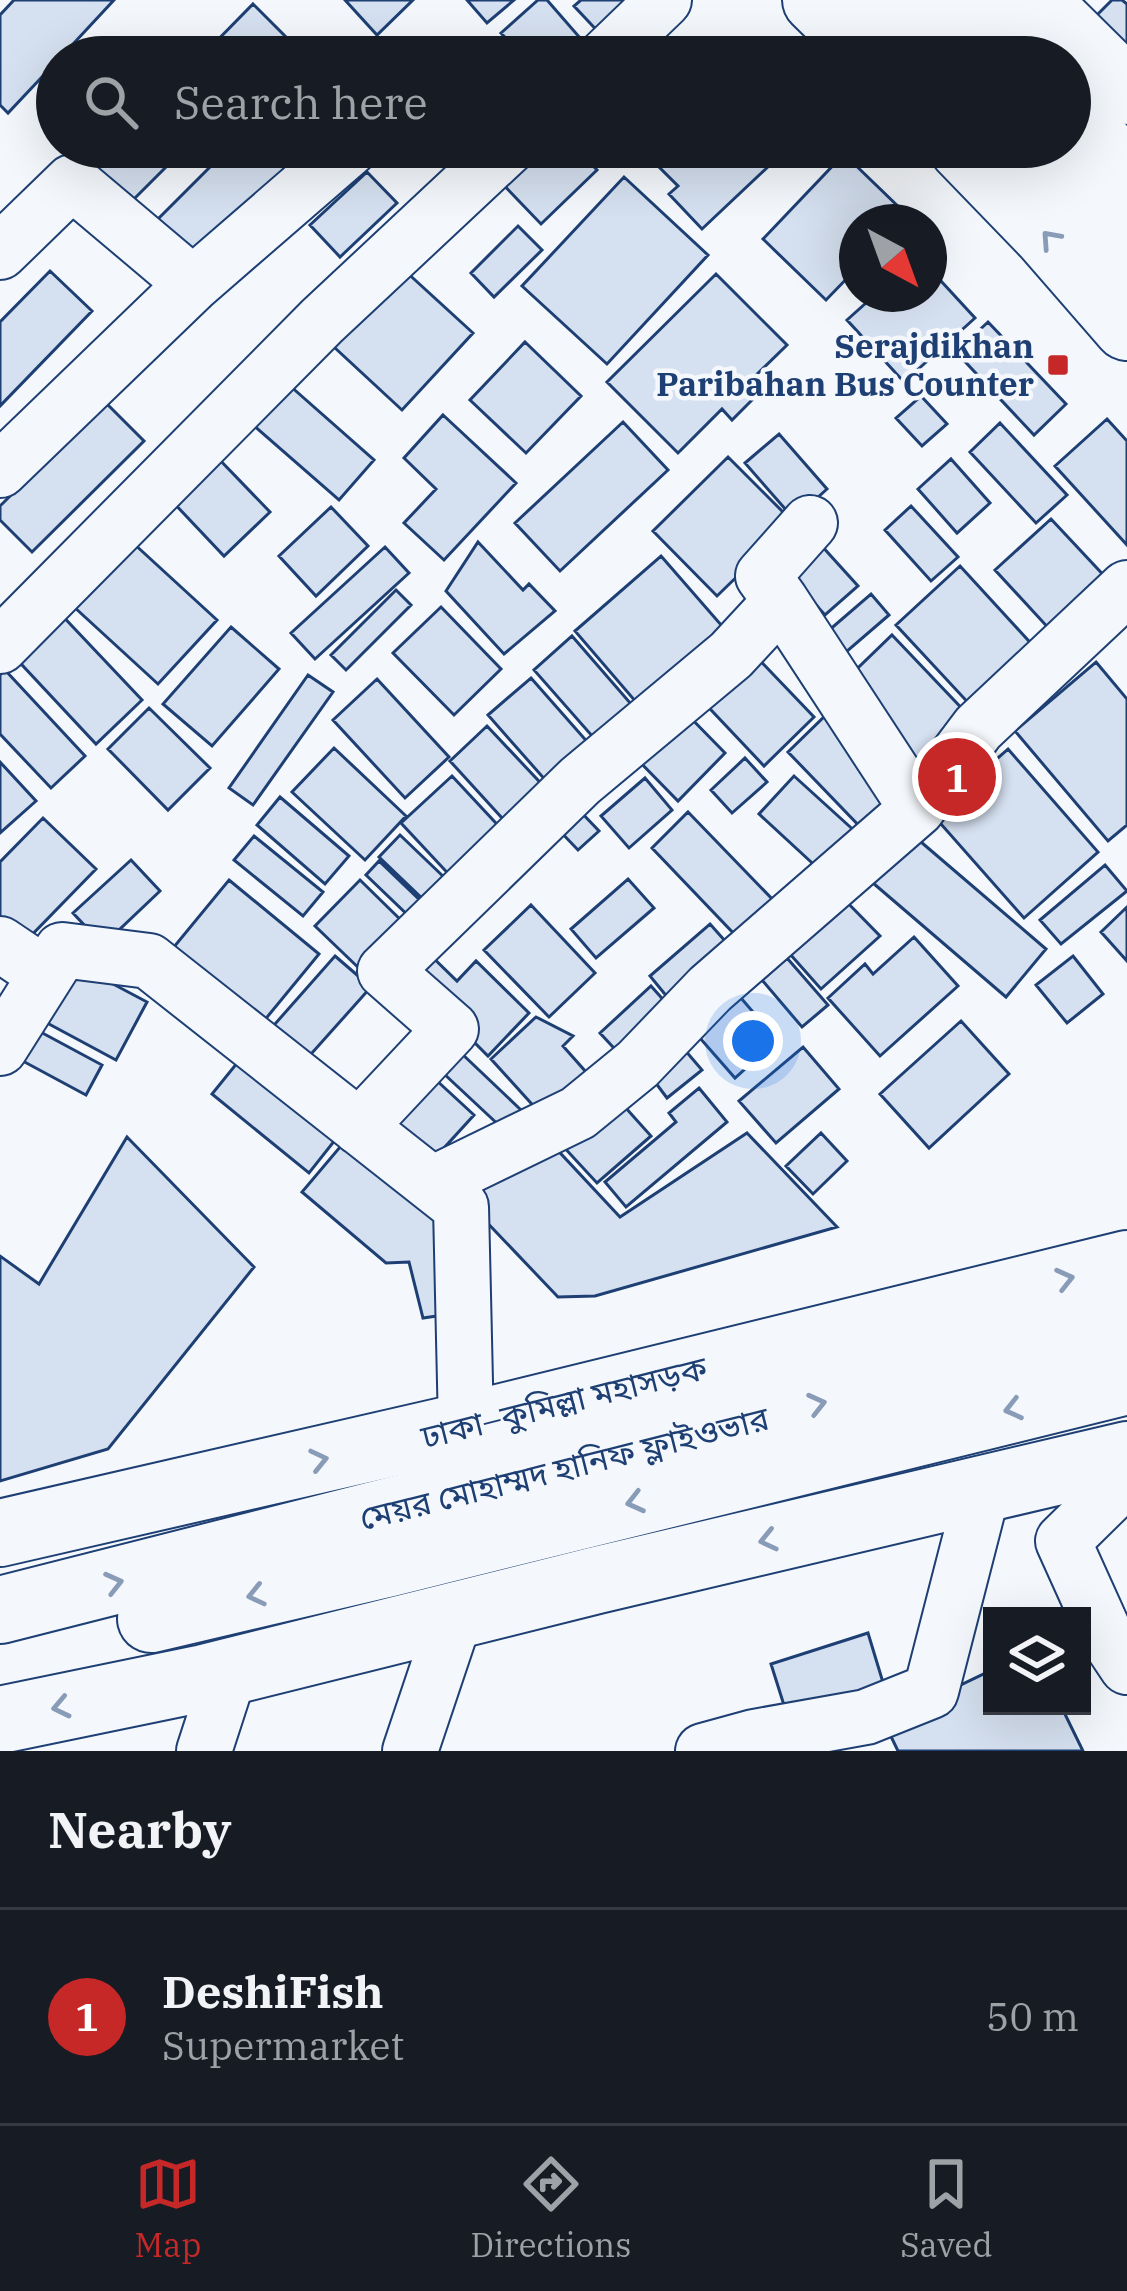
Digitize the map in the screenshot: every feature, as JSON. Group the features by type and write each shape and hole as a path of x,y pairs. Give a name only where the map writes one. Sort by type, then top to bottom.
{"main road":[{"path":"816,0 853,36"},
{"path":"886,0 921,36"},
{"path":"961,0 995,36"},
{"path":"1035,0 1071,36"},
{"path":"1091,55 1127,91"},
{"path":"1091,136 1127,174"},
{"path":"982,168 1127,327"},
{"path":"1051,168 1127,247"},
{"name":"ঢাকা–কুমিল্লা মহাসড়ক","path":"0,1533 466,1426 1127,1264"},
{"name":"মেয়র মোহাম্মদ হানিফ ফ্লাইওভার","path":"0,1610 1127,1324"},
{"name":"মেয়র মোহাম্মদ হানিফ ফ্লাইওভার","path":"0,1654 1127,1381"},
{"path":"0,1720 230,1671 1127,1455"}],"street":[{"path":"627,36 664,0"},
{"path":"0,470 193,284 327,168"},
{"path":"0,646 322,321 486,168"},
{"path":"0,252 72,182 193,284"},
{"path":"810,524 763,576 917,808"},
{"path":"432,1184 578,1114 638,1064 710,989 917,808 977,728 1127,588"},
{"path":"359,1126 451,1029 386,971 580,781 731,655 782,601"},
{"path":"0,944 46,975"},
{"path":"0,1048 62,950 148,961 461,1207 466,1426"},
{"path":"1127,1478 1063,1541 1106,1634 1127,1667"},
{"path":"703,1751 754,1737 866,1718 931,1691 983,1490"},
{"path":"410,1751 456,1614"},
{"path":"204,1751 230,1671"}],"building":[{"path":"14,0 114,0 81,36 36,36 36,83 8,113 0,105 0,15"},
{"path":"345,0 413,0 377,35"},
{"path":"467,0 514,0 487,23"},
{"path":"538,0 547,0 578,36 504,36 501,33"},
{"path":"581,0 645,0 606,36 574,6"},
{"path":"1112,0 1127,4 1127,57 1084,28"},
{"path":"253,4 285,36 222,36"},
{"path":"91,168 165,168 128,205"},
{"path":"209,168 285,168 187,266 149,228"},
{"path":"499,168 597,170 541,224 493,174"},
{"path":"660,168 767,168 702,229 669,194 678,186"},
{"path":"831,168 858,168 896,204 839,204 839,287 826,300 763,239"},
{"path":"367,172 397,203 340,257 310,225"},
{"path":"624,177 708,255 607,364 522,286"},
{"path":"518,226 542,250 494,297 471,273"},
{"path":"391,258 473,333 402,410 321,335"},
{"path":"50,271 92,311 0,406 0,322"},
{"path":"716,274 787,345 752,379 762,390 732,420 722,409 678,453 607,382"},
{"path":"947,288 975,318 904,382 847,320 856,312 947,312"},
{"path":"988,322 1066,404 1034,435 956,352"},
{"path":"525,342 581,396 526,453 470,400"},
{"path":"280,377 374,460 339,500 244,417"},
{"path":"921,396 947,424 922,446 896,418"},
{"path":"105,402 144,441 32,552 0,520 0,506"},
{"path":"443,415 516,483 444,560 404,523 436,489 404,458"},
{"path":"1107,419 1127,441 1127,545 1055,466"},
{"path":"623,422 668,470 560,571 515,523"},
{"path":"1000,423 1067,495 1036,523 970,452"},
{"path":"779,434 827,489 794,519 745,463"},
{"path":"216,456 270,512 224,556 170,499"},
{"path":"728,457 793,522 717,596 653,531"},
{"path":"951,459 990,503 957,533 918,489"},
{"path":"911,506 958,557 931,581 885,530"},
{"path":"331,507 368,546 316,596 279,556"},
{"path":"1051,519 1109,581 1053,633 995,570"},
{"path":"810,533 858,586 825,615 778,562"},
{"path":"132,542 217,620 158,684 73,606"},
{"path":"478,542 523,590 529,584 555,611 504,654 446,591"},
{"path":"385,547 409,573 315,659 291,633"},
{"path":"661,556 729,634 642,709 575,631"},
{"path":"960,566 1037,650 974,709 896,625"},
{"path":"396,590 411,605 346,670 331,655"},
{"path":"871,594 889,615 838,659 820,638"},
{"path":"441,607 501,669 454,715 393,653"},
{"path":"55,608 142,700 96,744 9,651"},
{"path":"231,627 279,669 212,746 163,704"},
{"path":"892,635 971,718 915,770 831,694"},
{"path":"572,636 638,712 600,745 534,670"},
{"path":"746,646 814,717 764,766 696,694"},
{"path":"1096,662 1127,699 1127,825 1108,841 1015,731"},
{"path":"5,670 85,756 51,788 0,734 0,675"},
{"path":"308,675 333,692 253,805 229,788"},
{"path":"531,678 598,754 555,791 488,715"},
{"path":"377,679 449,757 405,798 333,720"},
{"path":"680,707 725,753 678,801 632,754"},
{"path":"149,708 210,768 168,810 108,749"},
{"path":"825,716 905,799 868,835 788,752"},
{"path":"487,726 551,794 513,830 450,761"},
{"path":"334,748 406,816 365,860 292,792"},
{"path":"1008,749 1098,852 1024,918 933,815"},
{"path":"745,758 767,782 732,813 711,790"},
{"path":"0,762 36,801 0,833"},
{"path":"452,776 507,835 456,882 401,823"},
{"path":"794,776 859,835 823,873 759,814"},
{"path":"645,778 672,810 629,848 601,816"},
{"path":"280,797 349,856 325,884 257,825"},
{"path":"577,808 599,831 578,850 557,828"},
{"path":"688,812 777,904 740,940 652,848"},
{"path":"43,818 96,869 17,950 0,933 0,862"},
{"path":"400,835 448,881 427,903 379,857"},
{"path":"254,836 323,892 303,916 234,860"},
{"path":"914,836 1046,949 1006,997 873,883"},
{"path":"131,860 160,891 103,945 73,913"},
{"path":"379,861 427,907 414,921 366,875"},
{"path":"1105,865 1127,891 1061,944 1040,920"},
{"path":"628,879 654,908 596,958 571,929"},
{"path":"229,880 319,954 254,1033 164,959"},
{"path":"360,880 409,928 365,974 315,926"},
{"path":"839,894 880,936 821,989 782,945"},
{"path":"531,905 595,973 549,1017 484,950"},
{"path":"1127,907 1127,961 1101,932"},
{"path":"710,924 734,951 673,1004 650,976"},
{"path":"914,937 958,986 880,1056 828,998 865,964 873,974"},
{"path":"421,946 457,981 476,961 529,1013 488,1056 399,967"},
{"path":"335,956 371,987 295,1072 260,1041"},
{"path":"1073,956 1103,994 1067,1023 1036,985"},
{"path":"787,958 828,1005 802,1027 762,980"},
{"path":"66,959 147,1002 116,1060 34,1016"},
{"path":"651,986 675,1013 624,1059 600,1033"},
{"path":"735,991 777,1040 735,1078 692,1029"},
{"path":"536,1017 573,1036 563,1046 594,1081 549,1123 491,1059"},
{"path":"961,1021 1009,1074 929,1148 880,1094"},
{"path":"35,1029 102,1065 86,1095 19,1059"},
{"path":"678,1042 702,1070 667,1098 646,1070"},
{"path":"803,1047 839,1089 776,1143 739,1101"},
{"path":"246,1052 343,1130 309,1173 212,1094"},
{"path":"460,1052 521,1110 503,1129 442,1072"},
{"path":"435,1079 474,1115 432,1161 384,1135"},
{"path":"699,1088 727,1122 626,1207 605,1182 676,1122 669,1113"},
{"path":"616,1097 651,1136 597,1183 560,1143"},
{"path":"747,1133 837,1227 595,1296 558,1297 457,1191 548,1140 620,1217"},
{"path":"821,1133 847,1161 813,1194 786,1166"},
{"path":"351,1134 435,1205 444,1315 423,1318 409,1262 386,1263 302,1192"},
{"path":"127,1137 254,1267 108,1449 0,1481 0,1256 39,1284"},
{"path":"868,1633 885,1689 789,1721 771,1664"},
{"path":"983,1674 983,1715 1065,1715 1083,1751 898,1751 884,1722"}],"place":[{"name":"Serajdikhan Paribahan Bus Counter","path":"1058,365"},
{"name":"DeshiFish","path":"957,777"}]}
